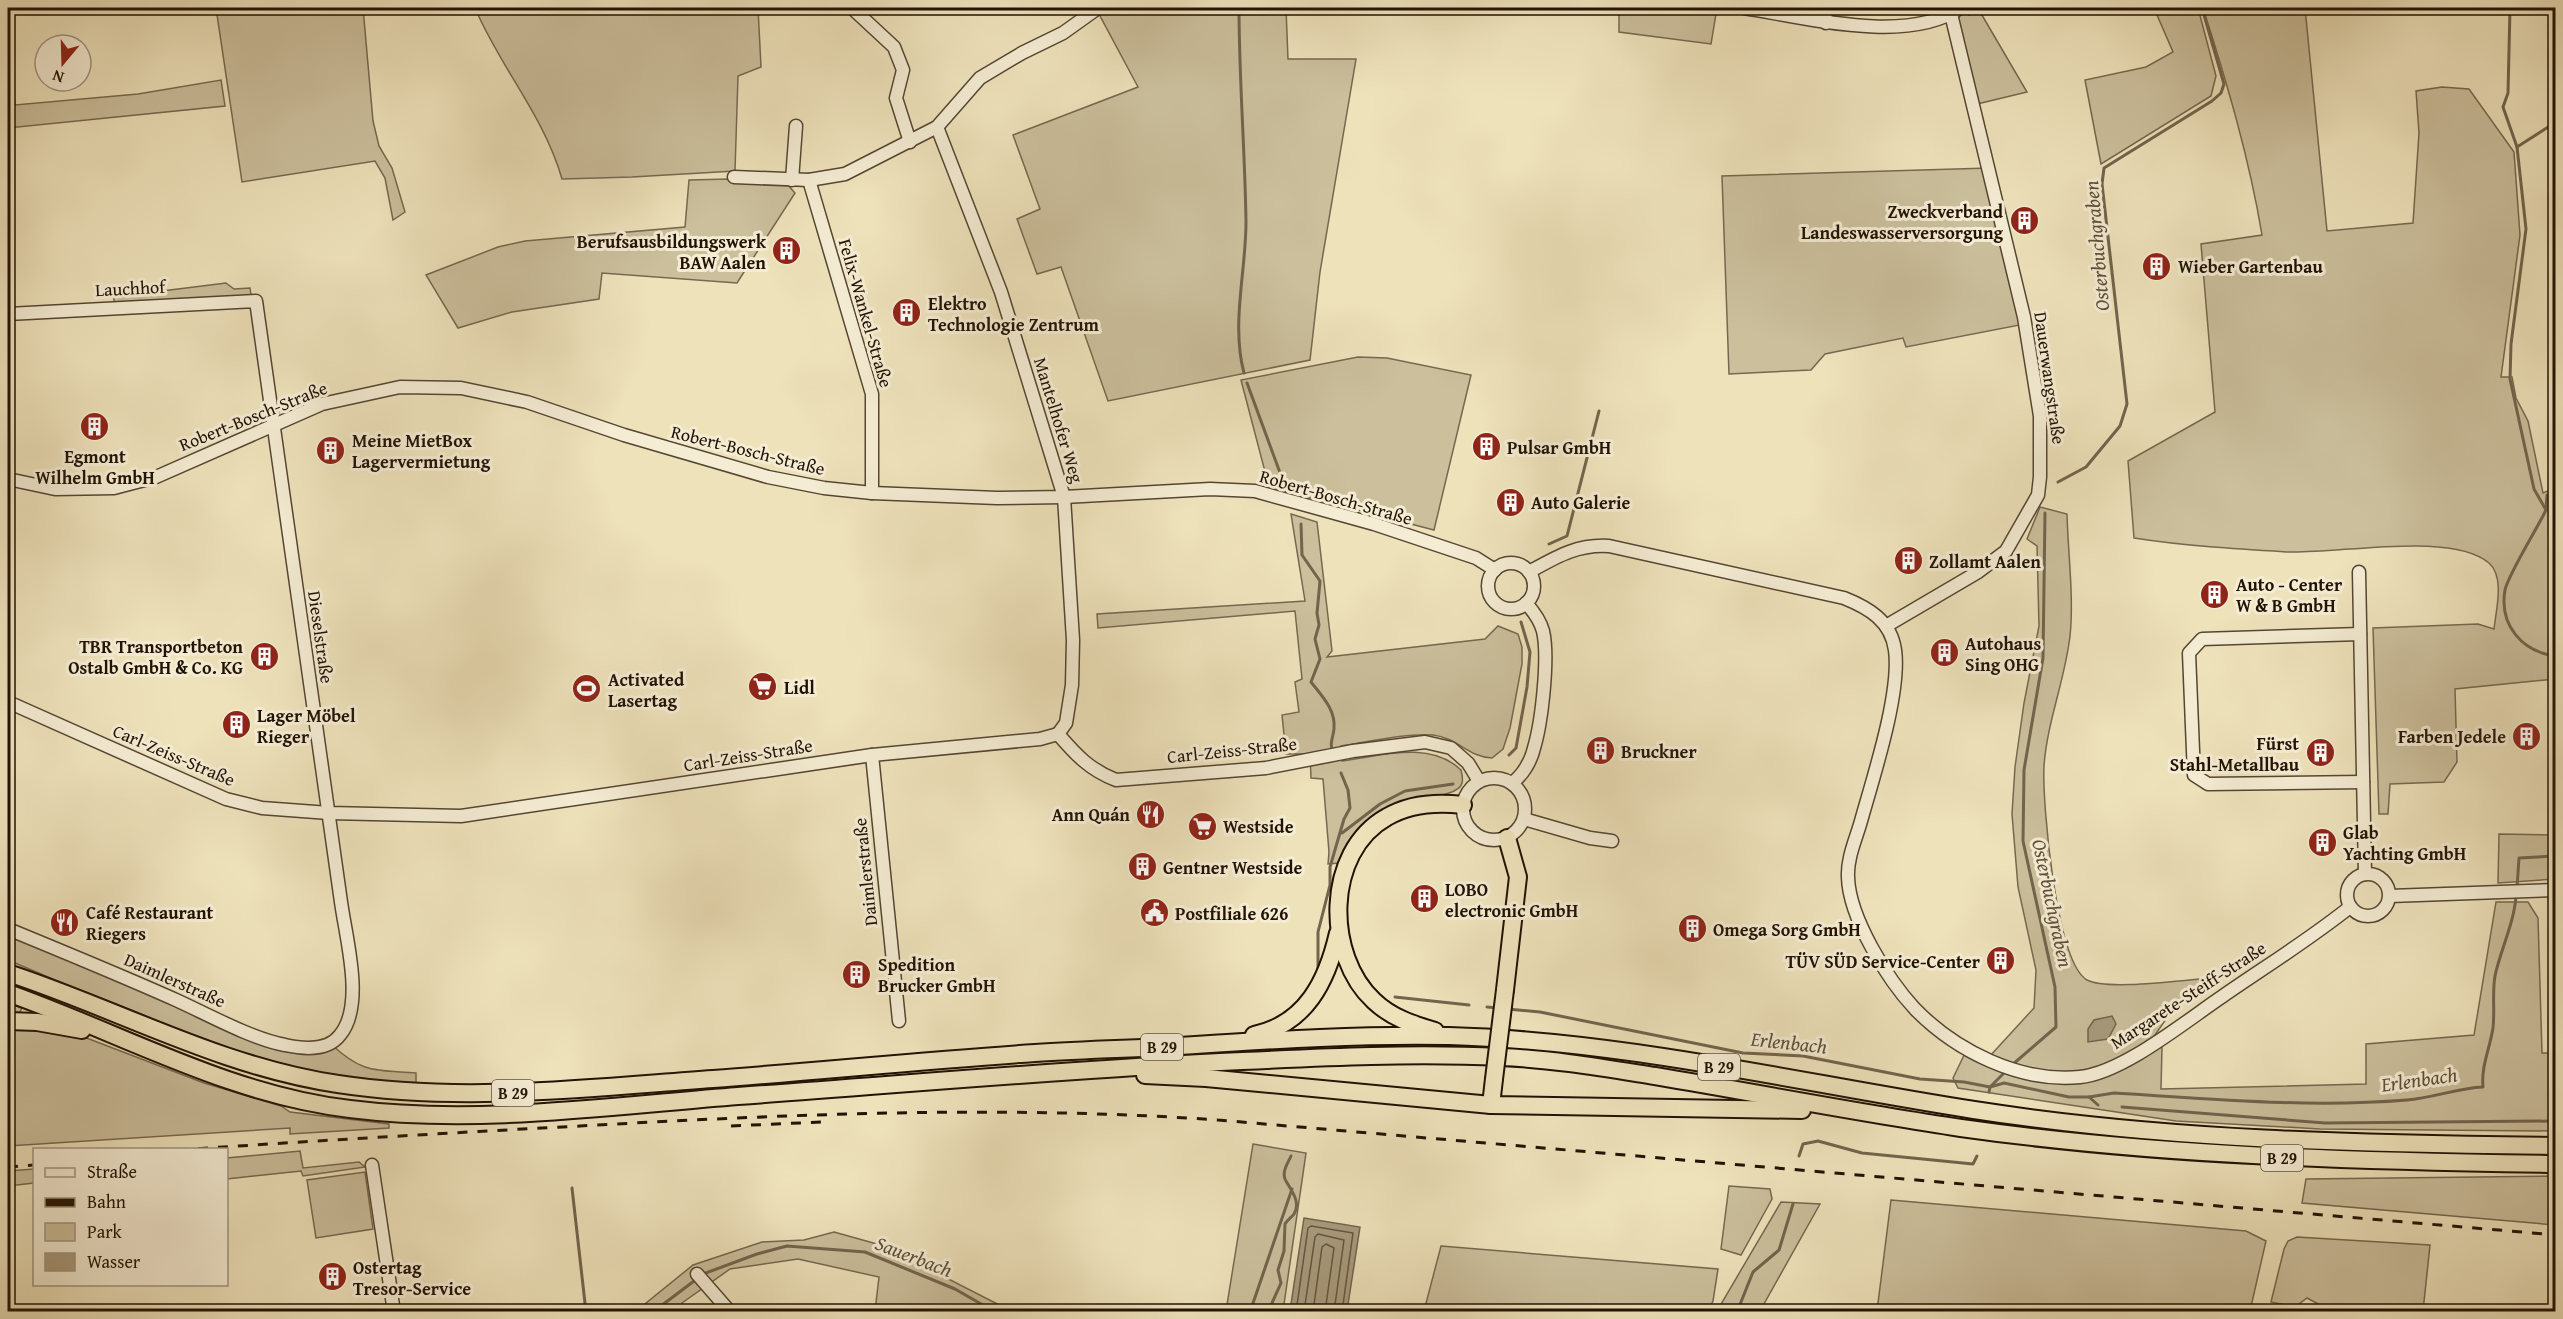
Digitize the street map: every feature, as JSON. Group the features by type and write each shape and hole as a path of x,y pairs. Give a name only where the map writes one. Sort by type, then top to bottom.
{"highway":[{"path":"1453,1036 1401,1020 1374,1001 1352,974 1339,929 1338,906 1344,873 1355,848 1371,829 1386,817 1422,806 1463,806"},
{"path":"1491,1105 1518,877 1507,838"},
{"path":"1210,1044 1263,1033 1290,1021 1306,1006 1324,980 1339,929"},
{"name":"B 29","path":"8,973 202,1049 258,1067 330,1083 430,1094 552,1091 1037,1053 1330,1037 1453,1036 1593,1048 1975,1111 2105,1128 2194,1136 2393,1144 2556,1146"},
{"name":"B 29","path":"8,993 248,1087 289,1098 347,1109 416,1115 488,1114 632,1105 1078,1069 1410,1054 1511,1057 1712,1086 1850,1111 2009,1134 2214,1155 2350,1161 2556,1164"},
{"name":"B 29","path":"8,1021 70,1027 135,1043"},
{"path":"1078,1069 1491,1105 1850,1111"}],"street":[{"path":"852,8 894,47 903,70 896,98 910,142"},
{"path":"1744,8 1855,27 1929,22 1955,11"},
{"path":"1825,8 1826,23"},
{"path":"734,177 809,180 845,174 936,127 980,78 1022,52 1063,33 1095,10"},
{"name":"Dauerwangstraße","path":"1886,626 1978,572 2006,551 2038,495 2040,416 2024,317 1955,11"},
{"path":"792,180 796,126"},
{"name":"Mantelhofer Weg","path":"936,127 1001,292 1064,497 1073,674 1066,723 1058,734"},
{"name":"Felix-Wankel-Straße","path":"809,180 872,394 872,493"},
{"name":"Lauchhof","path":"8,314 256,301"},
{"name":"Dieselstraße","path":"256,301 271,424 329,813 352,986 352,1013 345,1029 331,1044"},
{"name":"Robert-Bosch-Straße","path":"8,479 55,489 114,488 156,477 271,424 322,404 399,387 461,388 527,402 635,439 768,477 824,488 872,493 1064,497 1210,489 1255,491 1374,524 1476,558 1495,570"},
{"path":"1529,572 1565,552 1595,545 1609,546 1844,598 1870,610 1886,626"},
{"path":"1513,563 1529,572 1533,592 1526,603 1512,609 1497,604 1489,591 1488,584 1495,570 1513,563"},
{"path":"2359,572 2366,874"},
{"path":"1512,783 1523,773 1534,748 1545,667 1543,630 1536,615 1526,603"},
{"name":"Margarete-Steiff-Straße","path":"1886,626 1895,647 1896,673 1878,762 1849,861 1848,877 1854,911 1894,987 1932,1026 1991,1063 2058,1077 2082,1077 2100,1072 2143,1050 2350,907"},
{"path":"2360,634 2202,639 2190,653 2194,775 2208,784 2363,782"},
{"name":"Carl-Zeiss-Straße","path":"8,702 226,799 262,807 329,813 461,816 872,755 1040,739 1058,734 1082,761 1116,780 1266,768 1353,751 1425,742 1451,748 1468,763 1479,781"},
{"name":"Daimlerstraße","path":"872,755 899,1021"},
{"path":"1496,777 1512,783 1524,799 1524,819 1514,833 1507,838 1497,840 1478,836 1465,822 1463,806 1465,796 1479,781 1496,777"},
{"path":"1524,819 1590,838 1612,841"},
{"path":"2366,874 2382,879 2390,896 2385,908 2372,916 2363,916 2350,907 2348,890 2352,882 2366,874"},
{"path":"2390,896 2556,890"},
{"name":"Daimlerstraße","path":"8,929 100,966 230,1025 284,1045 312,1048 331,1044"},
{"path":"372,1165 394,1311"},
{"path":"700,1278 730,1311"}],"green space":[{"path":"216,8 363,8 373,121 379,146 392,168 405,212 393,220 385,178 375,161 242,182"},
{"path":"475,8 758,8 761,67 738,76 735,171 562,179 544,134"},
{"path":"1104,8 1286,8 1288,59 1356,59 1320,272 1310,360 1108,401 1061,267 1037,274 1017,219 1040,209 1013,135 1138,87 1099,14"},
{"path":"1619,8 1717,8 1711,44 1619,32"},
{"path":"2154,8 2198,8 2216,76 2211,96 2101,164 2085,80 2146,67 2173,52"},
{"path":"2203,8 2305,8 2327,231 2413,223 2419,133 2416,91 2442,87 2469,89 2514,152 2520,235 2501,377 2512,377 2516,398 2528,421 2543,493 2555,488 2555,679 2455,689 2457,762 2444,782 2390,784 2388,814 2379,814 2373,628 2478,624 2494,629 2498,585 2494,569 2489,563 2472,553 2423,546 2288,552 2134,538 2128,461 2215,412 2201,244 2262,235 2237,120"},
{"path":"1979,10 2027,92 1977,104 1958,18 1964,11 1969,15"},
{"path":"10,27 15,105 138,94 221,80 225,106 8,128 8,28"},
{"path":"1989,168 2025,324 1906,347 1903,338 1825,354 1811,370 1729,374 1722,176"},
{"path":"729,179 787,184 795,193 737,283 602,273 599,299 512,312 458,328 426,275 498,247 525,241 685,227 689,180"},
{"path":"226,283 234,289 250,288 251,295 114,305 114,297"},
{"path":"1358,357 1387,358 1471,375 1434,530 1269,487 1241,380"},
{"path":"2040,507 2067,514 2070,575 2071,606 2068,652 2049,733 2044,766 2049,845 2059,914 2076,967 2087,980 2096,983 2125,985 2200,979 2203,984 2173,1009 2155,1035 2162,1047 2161,1089 2366,1084 2366,1044 2474,1035 2496,902 2528,902 2538,918 2542,1053 2555,1053 2555,1131 2320,1129 2176,1121 1958,1088 1953,1078 1969,1045 1989,1057 2034,1008 2036,970 2018,887 2012,814 2015,767 2024,703 2039,626 2037,546 2027,539"},
{"path":"1291,514 1317,522 1332,651 1327,657 1485,639 1498,626 1518,634 1522,647 1522,664 1510,728 1503,749 1492,758 1476,754 1449,740 1433,735 1399,737 1341,746 1342,761 1404,752 1435,755 1461,770 1462,783 1451,792 1406,801 1389,807 1340,863 1328,864 1323,779 1311,778 1310,754 1286,754 1282,715 1299,712 1295,682 1302,679 1295,611 1098,628 1097,614 1305,601"},
{"path":"2499,834 2555,835 2555,879 2498,883"},
{"path":"8,929 283,1045 331,1044 361,1066 370,1069 416,1073 416,1090 356,1084 213,1047 8,960"},
{"path":"8,1003 22,1008 11,1028 48,1029 84,1037 204,1083 281,1106 290,1112 389,1124 389,1128 290,1134 290,1128 8,1146"},
{"path":"1253,1144 1306,1153 1283,1311 1226,1311"},
{"path":"300,1151 303,1168 359,1162 365,1167 303,1176 301,1171 228,1179 228,1158"},
{"path":"33,1169 33,1183 8,1186 8,1171"},
{"path":"365,1172 373,1229 316,1238 307,1180"},
{"path":"2555,1176 2555,1225 2302,1203 2306,1179"},
{"path":"1729,1186 1770,1189 1772,1199 1741,1255 1721,1249"},
{"path":"1891,1200 2246,1231 2266,1241 2250,1311 1877,1311"},
{"path":"1781,1202 1820,1204 1760,1311 1717,1311"},
{"path":"834,1232 884,1246 1011,1311 875,1311 879,1277 798,1259 730,1269 682,1303 685,1311 635,1312 693,1265 762,1242 804,1240"},
{"path":"2297,1237 2430,1245 2423,1311 2322,1311 2322,1306 2307,1298 2295,1307 2271,1302 2284,1249 2288,1241"},
{"path":"1441,1246 1718,1269 1713,1301 1708,1311 1424,1311"}],"water":[{"path":"2112,1016 2116,1024 2108,1039 2088,1042 2088,1029 2094,1020"},
{"path":"1304,1218 1360,1227 1347,1311 1290,1311"}],"waterway":[{"path":"1239,8 1246,222 1239,336 1244,373"},
{"name":"Osterbuchgraben","path":"2058,482 2086,467 2120,426 2127,404 2102,184 2104,168 2212,101 2221,93 2224,84 2202,8"},
{"path":"2510,8 2508,93 2503,107 2517,147 2526,229 2511,344 2510,379 2534,489 2546,510 2507,583 2504,603 2510,625 2523,643 2533,649 2556,656"},
{"path":"2517,147 2556,122"},
{"path":"1247,383 1286,489"},
{"path":"1549,544 1567,536 1599,411"},
{"path":"2546,508 2547,495 2556,491"},
{"name":"Osterbuchgraben","path":"2012,1065 2056,1027 2055,987 2023,841 2024,770 2043,658 2045,513"},
{"path":"1301,524 1302,555 1320,581 1317,613 1319,625 1315,639 1320,659 1311,682 1333,716 1334,729 1331,744 1333,752"},
{"path":"1509,755 1516,748 1527,687 1530,652 1521,622"},
{"path":"1318,973 1318,932 1330,885 1330,867 1344,819 1350,808 1348,790 1341,773"},
{"path":"1342,833 1380,804 1405,791 1453,784"},
{"name":"Erlenbach","path":"2517,888 2519,858 2556,856"},
{"name":"Erlenbach","path":"1508,1009 1540,1012 1743,1053 1803,1056 1920,1079 1964,1082 1990,1087 2004,1083 2069,1097 2114,1093 2260,1102 2334,1103 2417,1099 2483,1087 2484,1064 2493,1028 2495,976 2513,915 2516,895"},
{"name":"Erlenbach","path":"1395,997 1469,1005"},
{"name":"Erlenbach","path":"1487,1007 1498,1008"},
{"name":"Osterbuchgraben","path":"1989,1092 1990,1087 2007,1070"},
{"name":"Erlenbach","path":"2089,1097 2098,1105"},
{"name":"Erlenbach","path":"2122,1107 2325,1123 2556,1121"},
{"name":"Osterbuchgraben","path":"1799,1156 1803,1144 1818,1141 1862,1153 1973,1164 1977,1156"},
{"name":"Erlenbach","path":"1268,1312 1281,1283 1278,1270 1284,1251 1285,1224 1294,1214 1297,1204 1284,1176 1291,1156"},
{"path":"572,1188 586,1312"},
{"path":"1250,1312 1292,1189"},
{"name":"Osterbuchgraben","path":"1737,1312 1753,1272 1779,1250 1793,1204"},
{"name":"Sauerbach","path":"703,1274 757,1254 787,1246 865,1252 955,1289 995,1312"},
{"name":"Sauerbach","path":"653,1312 698,1278"}],"railway":[{"path":"209,1148 819,1115 979,1112 1138,1115 2556,1235"},
{"path":"731,1126 821,1122"},
{"path":"8,1167 33,1165"}],"place":[{"name":"Zweckverband Landeswasserversorgung","path":"2024,221"},
{"name":"Berufsausbildungswerk BAW Aalen","path":"787,251"},
{"name":"Wieber Gartenbau","path":"2157,266"},
{"name":"Elektro Technologie Zentrum","path":"907,313"},
{"name":"Egmont Wilhelm GmbH","path":"95,427"},
{"name":"Pulsar GmbH","path":"1486,447"},
{"name":"Meine MietBox Lagervermietung","path":"331,450"},
{"name":"Auto Galerie","path":"1510,502"},
{"name":"Zollamt Aalen","path":"1908,561"},
{"name":"Auto - Center W & B GmbH","path":"2215,594"},
{"name":"Autohaus Sing OHG","path":"1944,653"},
{"name":"TBR Transportbeton Ostalb GmbH & Co. KG","path":"264,656"},
{"name":"Lidl","path":"763,687"},
{"name":"Activated Lasertag","path":"587,689"},
{"name":"Lager Möbel Rieger","path":"236,725"},
{"name":"Farben Jedele","path":"2527,736"},
{"name":"Bruckner","path":"1600,751"},
{"name":"Fürst Stahl-Metallbau","path":"2320,753"},
{"name":"Ann Quán","path":"1151,814"},
{"name":"Westside","path":"1202,826"},
{"name":"Glab Yachting GmbH","path":"2322,842"},
{"name":"Gentner Westside","path":"1142,867"},
{"name":"LOBO electronic GmbH","path":"1424,899"},
{"name":"Postfiliale 626","path":"1154,913"},
{"name":"Café Restaurant Riegers","path":"65,922"},
{"name":"Omega Sorg GmbH","path":"1692,929"},
{"name":"TÜV SÜD Service-Center","path":"2001,961"},
{"name":"Spedition Brucker GmbH","path":"857,974"},
{"name":"Ostertag Tresor-Service","path":"332,1277"}]}
